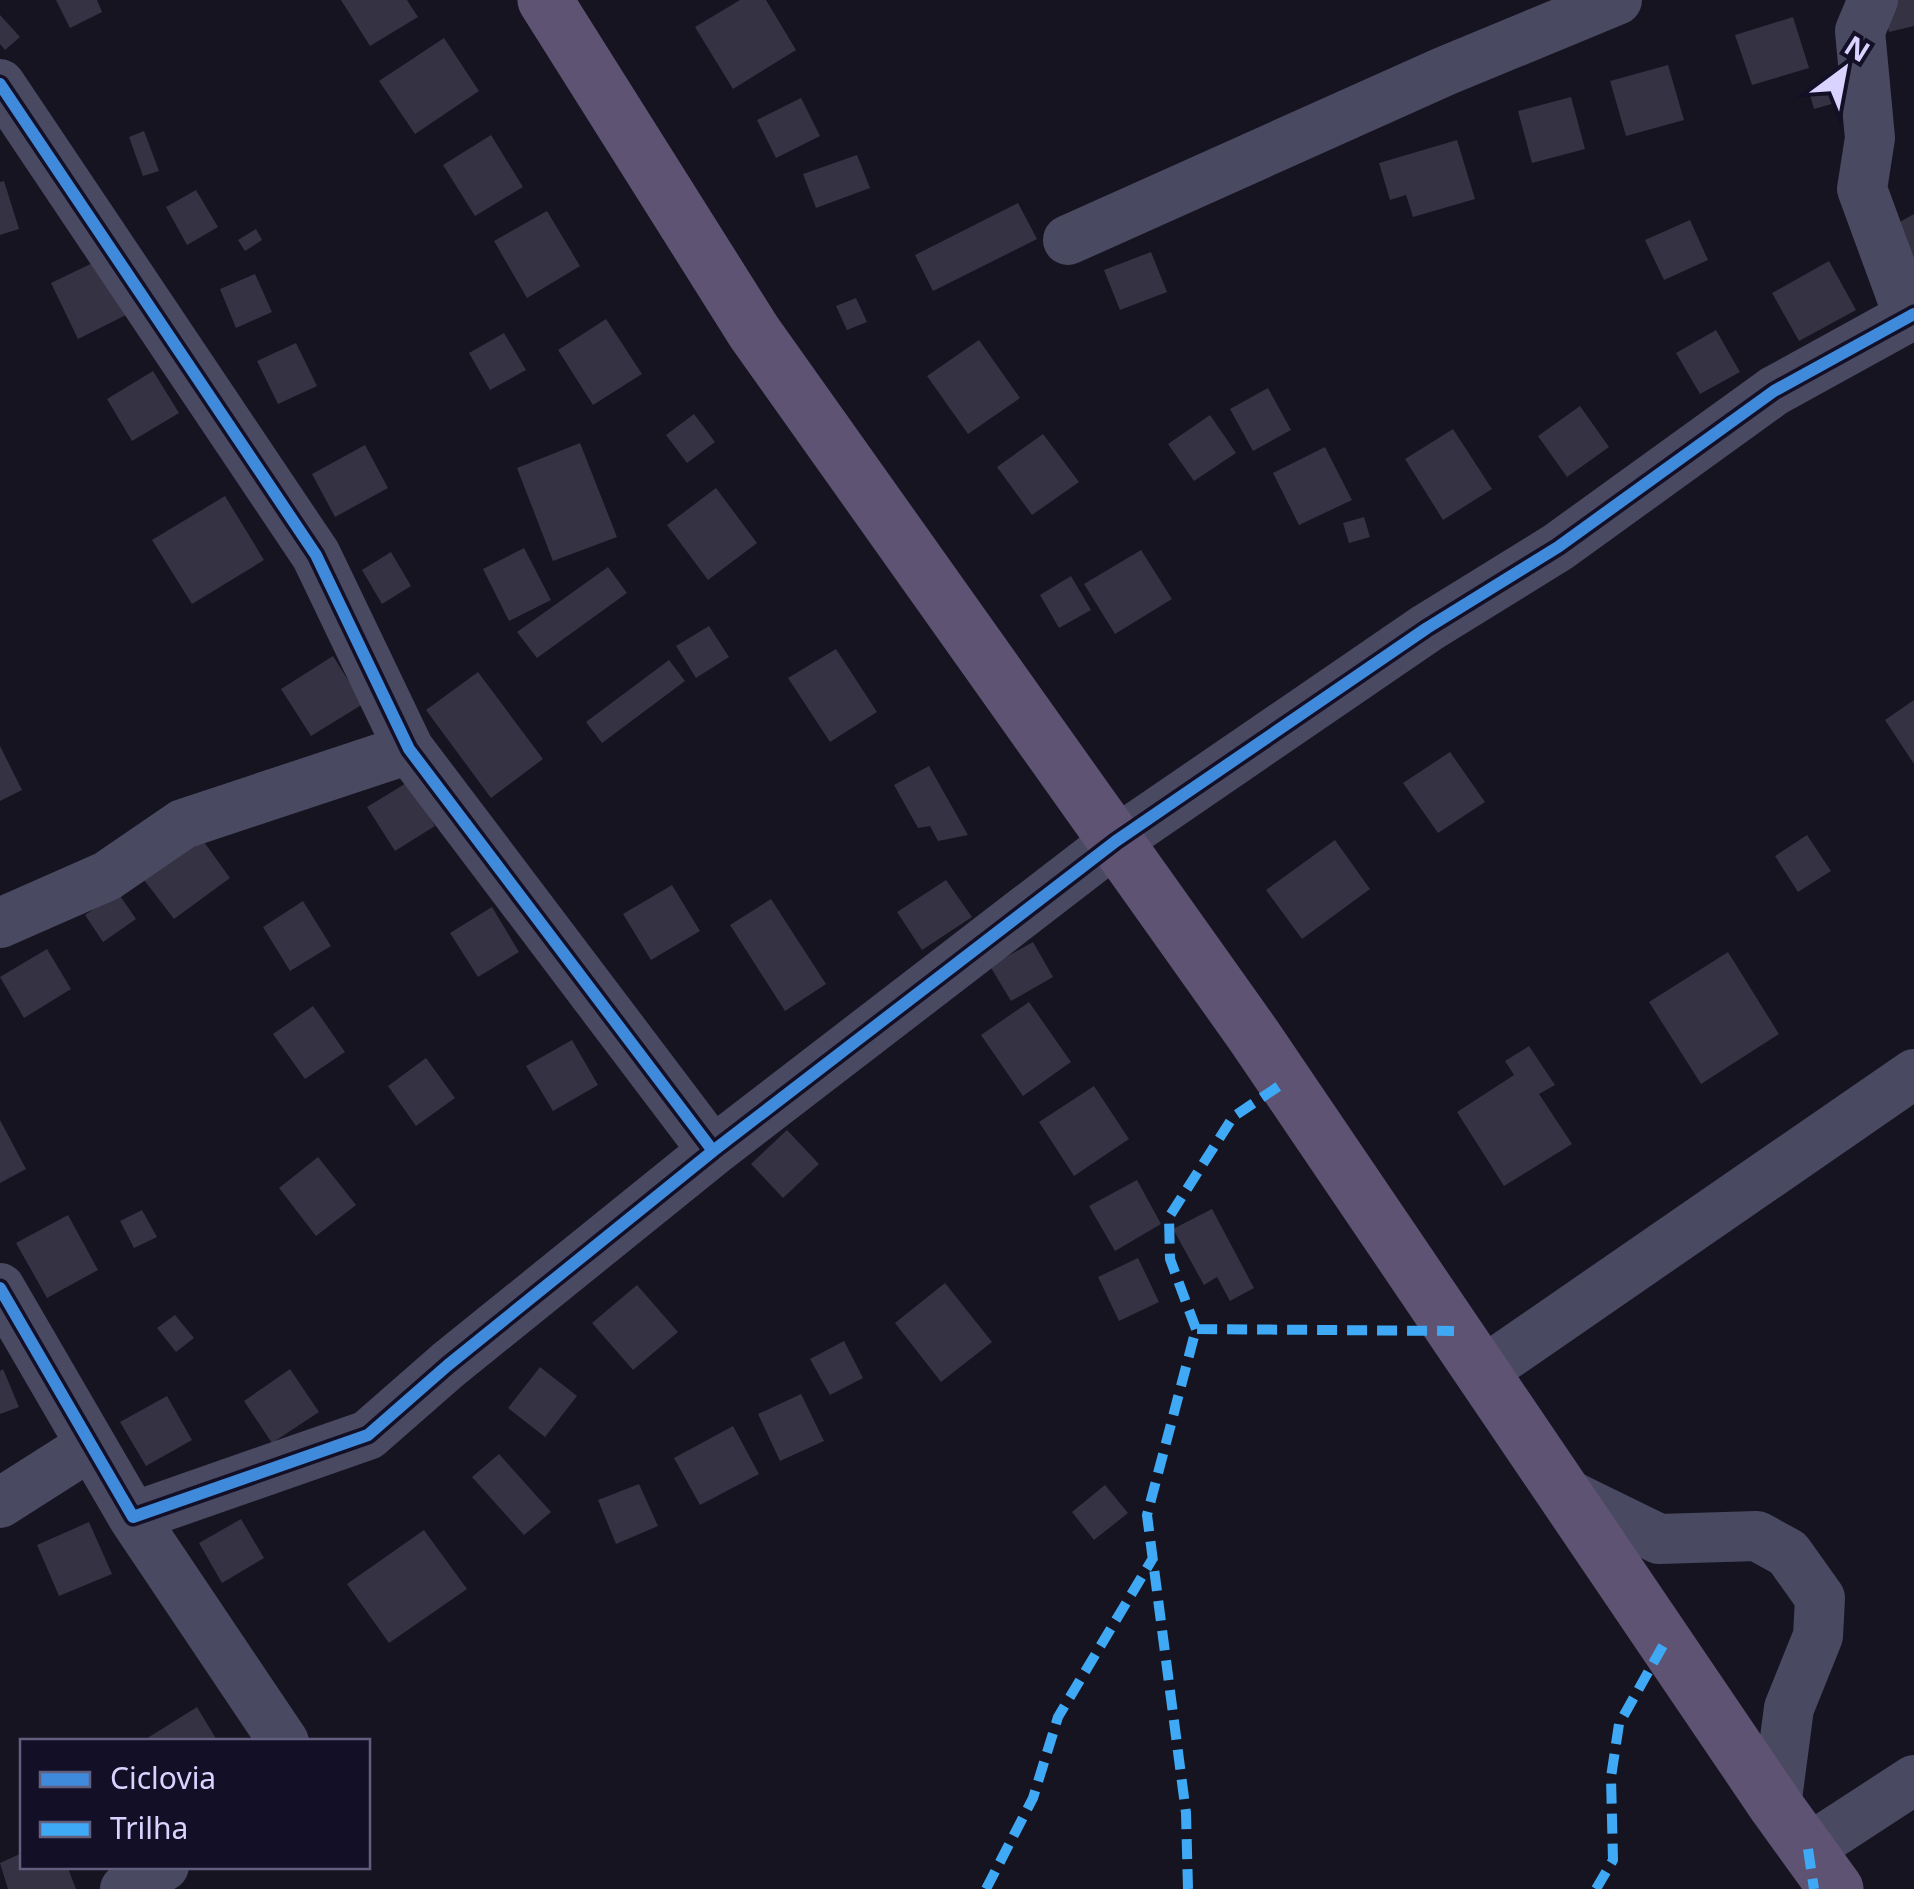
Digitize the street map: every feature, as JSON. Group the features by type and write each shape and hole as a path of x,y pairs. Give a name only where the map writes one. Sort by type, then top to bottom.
{"main road":[{"path":"545,0 754,332 1254,1036 1807,1848"}],"street":[{"path":"1068,240 1445,71 1617,0"},
{"path":"133,1516 368,1435 448,1365 714,1150 1116,841 1427,628 1558,547 1774,391 1911,316 1862,188 1870,138 1860,31 1874,0"},
{"path":"0,84 20,149 316,555 409,748 714,1150"},
{"path":"0,922 108,876 184,824 409,748"},
{"path":"1482,1372 1914,1074"},
{"path":"0,1288 133,1516 282,1739"},
{"path":"0,1503 91,1445"},
{"path":"1563,1492 1659,1540 1757,1536 1788,1553 1820,1598 1818,1636 1790,1708 1807,1848 1914,1780"},
{"path":"125,1889 159,1869"}],"building":[{"path":"56,0 97,0 102,12 70,28"},
{"path":"341,0 407,0 418,17 370,46"},
{"path":"740,0 766,0 796,50 733,89 695,27"},
{"path":"1881,0 1914,0 1914,26 1889,32"},
{"path":"0,15 20,37 5,50 0,44"},
{"path":"1793,17 1809,68 1752,85 1735,35"},
{"path":"444,38 479,91 415,134 379,81"},
{"path":"1668,65 1684,120 1626,136 1610,81"},
{"path":"1828,82 1835,103 1814,109 1808,88"},
{"path":"1571,97 1585,149 1532,163 1518,111"},
{"path":"801,98 820,136 776,158 757,120"},
{"path":"144,131 159,171 143,176 129,137"},
{"path":"491,135 523,187 475,216 443,165"},
{"path":"1457,140 1475,199 1413,217 1406,195 1390,200 1379,163"},
{"path":"857,155 870,188 816,208 803,174"},
{"path":"4,181 19,229 0,235 0,182"},
{"path":"196,190 218,227 187,245 166,207"},
{"path":"1018,203 1037,239 933,291 915,255"},
{"path":"547,211 580,266 527,298 494,241"},
{"path":"1914,214 1914,270 1891,227"},
{"path":"1690,220 1708,260 1664,280 1645,240"},
{"path":"256,229 262,240 245,251 238,240"},
{"path":"1151,252 1167,292 1120,310 1104,270"},
{"path":"105,257 132,312 78,339 51,283"},
{"path":"1829,261 1856,310 1799,341 1772,293"},
{"path":"255,274 272,312 236,328 220,289"},
{"path":"856,298 867,322 847,330 836,306"},
{"path":"606,319 642,374 593,405 558,350"},
{"path":"1716,330 1740,372 1700,394 1676,353"},
{"path":"504,333 526,370 490,390 469,353"},
{"path":"979,340 1020,398 968,434 927,376"},
{"path":"296,343 317,386 278,404 257,361"},
{"path":"153,371 179,413 132,441 107,399"},
{"path":"1268,388 1291,430 1253,451 1230,409"},
{"path":"1580,406 1609,447 1567,477 1538,436"},
{"path":"694,414 715,442 687,463 666,435"},
{"path":"1210,415 1236,453 1194,481 1168,444"},
{"path":"1453,429 1492,489 1443,520 1405,459"},
{"path":"1043,434 1079,482 1032,515 997,467"},
{"path":"580,443 617,537 553,561 517,468"},
{"path":"365,445 388,488 335,517 312,474"},
{"path":"1325,447 1352,500 1299,525 1273,473"},
{"path":"716,488 757,543 708,580 667,525"},
{"path":"225,496 264,560 192,604 152,540"},
{"path":"1364,517 1370,537 1349,543 1343,523"},
{"path":"524,548 551,600 509,621 483,569"},
{"path":"1141,550 1172,599 1115,634 1084,584"},
{"path":"391,552 411,586 382,604 362,570"},
{"path":"608,567 627,593 537,658 517,632"},
{"path":"1071,576 1091,610 1059,628 1040,595"},
{"path":"709,626 729,657 696,678 676,646"},
{"path":"836,649 877,712 830,742 788,678"},
{"path":"333,656 363,704 311,736 281,689"},
{"path":"669,660 685,681 602,743 586,722"},
{"path":"478,672 543,759 491,798 426,710"},
{"path":"1914,700 1914,764 1885,720"},
{"path":"0,746 22,790 0,801"},
{"path":"1450,752 1485,802 1438,833 1403,783"},
{"path":"929,766 968,835 938,841 930,826 918,828 894,785"},
{"path":"408,782 435,826 395,851 367,807"},
{"path":"199,835 230,878 174,919 141,876"},
{"path":"1807,835 1831,871 1798,892 1775,856"},
{"path":"1335,840 1370,889 1302,939 1266,890"},
{"path":"946,880 972,917 922,950 897,912"},
{"path":"672,885 700,931 651,960 623,914"},
{"path":"118,893 136,919 103,942 85,915"},
{"path":"771,899 826,984 785,1011 730,925"},
{"path":"303,901 331,946 290,971 263,927"},
{"path":"492,907 519,952 478,977 450,933"},
{"path":"1033,942 1053,977 1011,1001 990,966"},
{"path":"47,949 71,989 24,1018 0,977"},
{"path":"1728,952 1779,1034 1701,1084 1649,1002"},
{"path":"1029,1002 1071,1062 1023,1096 981,1035"},
{"path":"313,1006 345,1052 305,1079 273,1034"},
{"path":"572,1040 598,1085 553,1111 526,1066"},
{"path":"1529,1046 1555,1085 1539,1094 1572,1144 1504,1186 1457,1112 1514,1075 1505,1061"},
{"path":"426,1058 455,1098 416,1126 388,1086"},
{"path":"1094,1086 1129,1139 1074,1176 1039,1122"},
{"path":"0,1120 26,1169 0,1183"},
{"path":"787,1130 819,1164 783,1198 751,1164"},
{"path":"318,1157 356,1205 316,1236 279,1188"},
{"path":"1137,1180 1161,1224 1115,1251 1089,1206"},
{"path":"1212,1209 1254,1288 1230,1301 1217,1277 1204,1285 1173,1229"},
{"path":"142,1210 157,1237 134,1248 120,1221"},
{"path":"68,1215 98,1270 47,1298 16,1243"},
{"path":"1138,1258 1159,1302 1119,1321 1098,1277"},
{"path":"945,1283 992,1342 941,1382 895,1323"},
{"path":"637,1285 678,1332 633,1370 592,1323"},
{"path":"175,1315 194,1338 176,1352 157,1328"},
{"path":"844,1341 863,1378 830,1395 810,1359"},
{"path":"540,1367 577,1396 545,1437 508,1408"},
{"path":"3,1369 19,1407 0,1414 0,1371"},
{"path":"290,1369 319,1412 272,1443 244,1401"},
{"path":"801,1394 824,1441 780,1461 758,1414"},
{"path":"167,1396 192,1440 146,1466 120,1422"},
{"path":"733,1426 759,1474 700,1505 674,1458"},
{"path":"499,1454 551,1512 524,1535 472,1477"},
{"path":"639,1484 658,1526 616,1544 598,1500"},
{"path":"1105,1485 1128,1513 1094,1540 1072,1512"},
{"path":"241,1519 264,1558 222,1583 199,1543"},
{"path":"89,1522 112,1574 59,1596 37,1545"},
{"path":"424,1530 467,1589 389,1643 347,1584"},
{"path":"197,1707 216,1739 146,1739"},
{"path":"20,1854 20,1869 68,1869 76,1889 8,1889 0,1863"}],"marked path":[{"path":"1196,1329 1170,1259 1169,1217 1233,1117 1285,1082"},
{"path":"1188,1889 1186,1813 1147,1515 1196,1329 1454,1331"},
{"path":"986,1889 1033,1798 1058,1717 1153,1558"},
{"path":"1596,1889 1613,1860 1611,1777 1619,1724 1665,1642"},
{"path":"1808,1849 1814,1889"}],"cycle path":[{"path":"0,84 316,555 409,749 713,1151 448,1365 368,1435 133,1517 0,1288"},
{"path":"713,1151 1116,841 1427,628 1558,547 1774,391 1914,314"}]}
